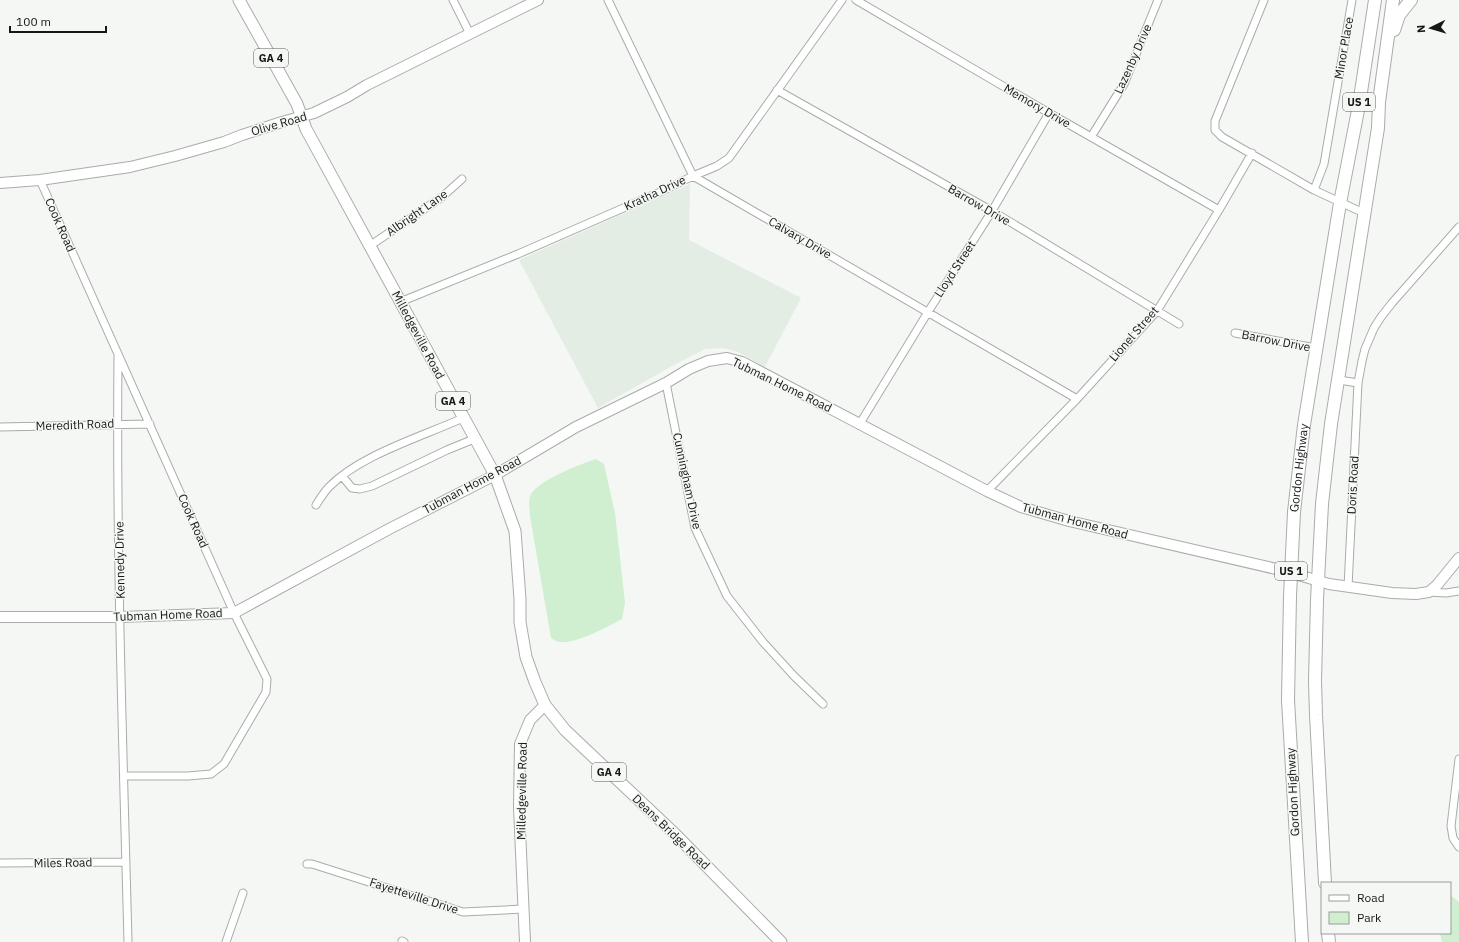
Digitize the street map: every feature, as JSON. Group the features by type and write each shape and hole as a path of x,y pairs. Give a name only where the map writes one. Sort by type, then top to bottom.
{"highway":[{"name":"Gordon Highway","path":"1302,942 1289,708 1291,573 1298,471 1316,348 1340,203 1359,105 1375,0"},
{"name":"US 1","path":"1325,882 1316,715 1315,647 1325,469 1366,214 1378,128 1378,102 1393,0"},
{"path":"1378,128 1395,24 1402,10 1411,0"}],"main road":[{"name":"Milledgeville Road","path":"239,0 297,104 306,129 371,245 400,302 495,475 515,531 520,599 520,622 526,652 535,682 545,705"},
{"name":"Deans Bridge Road","path":"545,705 565,730 677,836 781,942"}],"street":[{"path":"453,0 470,34"},
{"name":"Olive Road","path":"0,183 40,180 130,167 224,142 302,116 314,114 538,0"},
{"path":"608,0 693,176"},
{"name":"Kratha Drive","path":"400,302 518,254 660,192 717,166 729,158 842,0"},
{"name":"Memory Drive","path":"856,0 1048,113 1219,210"},
{"name":"Lazenby Drive","path":"1091,137 1124,84 1158,0"},
{"path":"1264,0 1214,124 1215,130 1219,134 1314,190 1366,214"},
{"name":"Minor Place","path":"1314,190 1324,164 1352,0"},
{"name":"Barrow Drive","path":"777,90 992,211 1179,324"},
{"name":"Lloyd Street","path":"859,424 992,211 1048,113"},
{"name":"Lionel Street","path":"987,492 1077,399 1157,311 1252,153"},
{"name":"Calvary Drive","path":"693,176 1077,399"},
{"name":"Albright Lane","path":"371,245 442,197 462,179"},
{"name":"Cook Road","path":"40,180 234,613 267,679 266,692 224,764 211,774 188,776 125,776"},
{"name":"Doris Road","path":"1348,587 1358,383 1365,349 1374,328 1381,317 1459,227"},
{"name":"Barrow Drive","path":"1235,333 1316,348"},
{"name":"Kennedy Drive","path":"118,354 120,617 128,942"},
{"name":"Tubman Home Road","path":"0,617 120,617 234,613 389,529 495,475 576,426 666,383 689,369 708,361 727,358 742,362 987,492 1021,507 1069,521 1291,573 1329,584 1407,594 1429,592"},
{"path":"1339,380 1358,383"},
{"name":"Cunningham Drive","path":"666,383 695,528 727,596 762,642 823,704"},
{"path":"316,505 328,488 359,464 463,418"},
{"name":"Meredith Road","path":"0,427 150,424"},
{"path":"342,476 352,488 360,489 372,486 447,450 474,439"},
{"path":"1429,592 1437,585 1459,558"},
{"path":"1429,592 1446,593 1459,591"},
{"name":"Milledgeville Road","path":"525,942 519,807 520,744 530,720 545,705"},
{"path":"1457,845 1452,835 1451,826 1459,759"},
{"name":"Miles Road","path":"0,863 126,862"},
{"name":"Fayetteville Drive","path":"307,864 312,864 463,912 523,909"},
{"path":"226,942 243,893"}],"shaded area":[{"path":"690,184 689,240 801,298 765,367 738,352 723,348 705,349 598,408 519,260"}],"green space":[{"path":"596,459 604,464 615,513 625,603 622,619 583,638 567,642 559,642 551,638 530,516 529,499 533,491 539,485 558,474"},
{"path":"1451,896 1459,902 1459,942 1442,942 1440,934 1451,934"}]}
